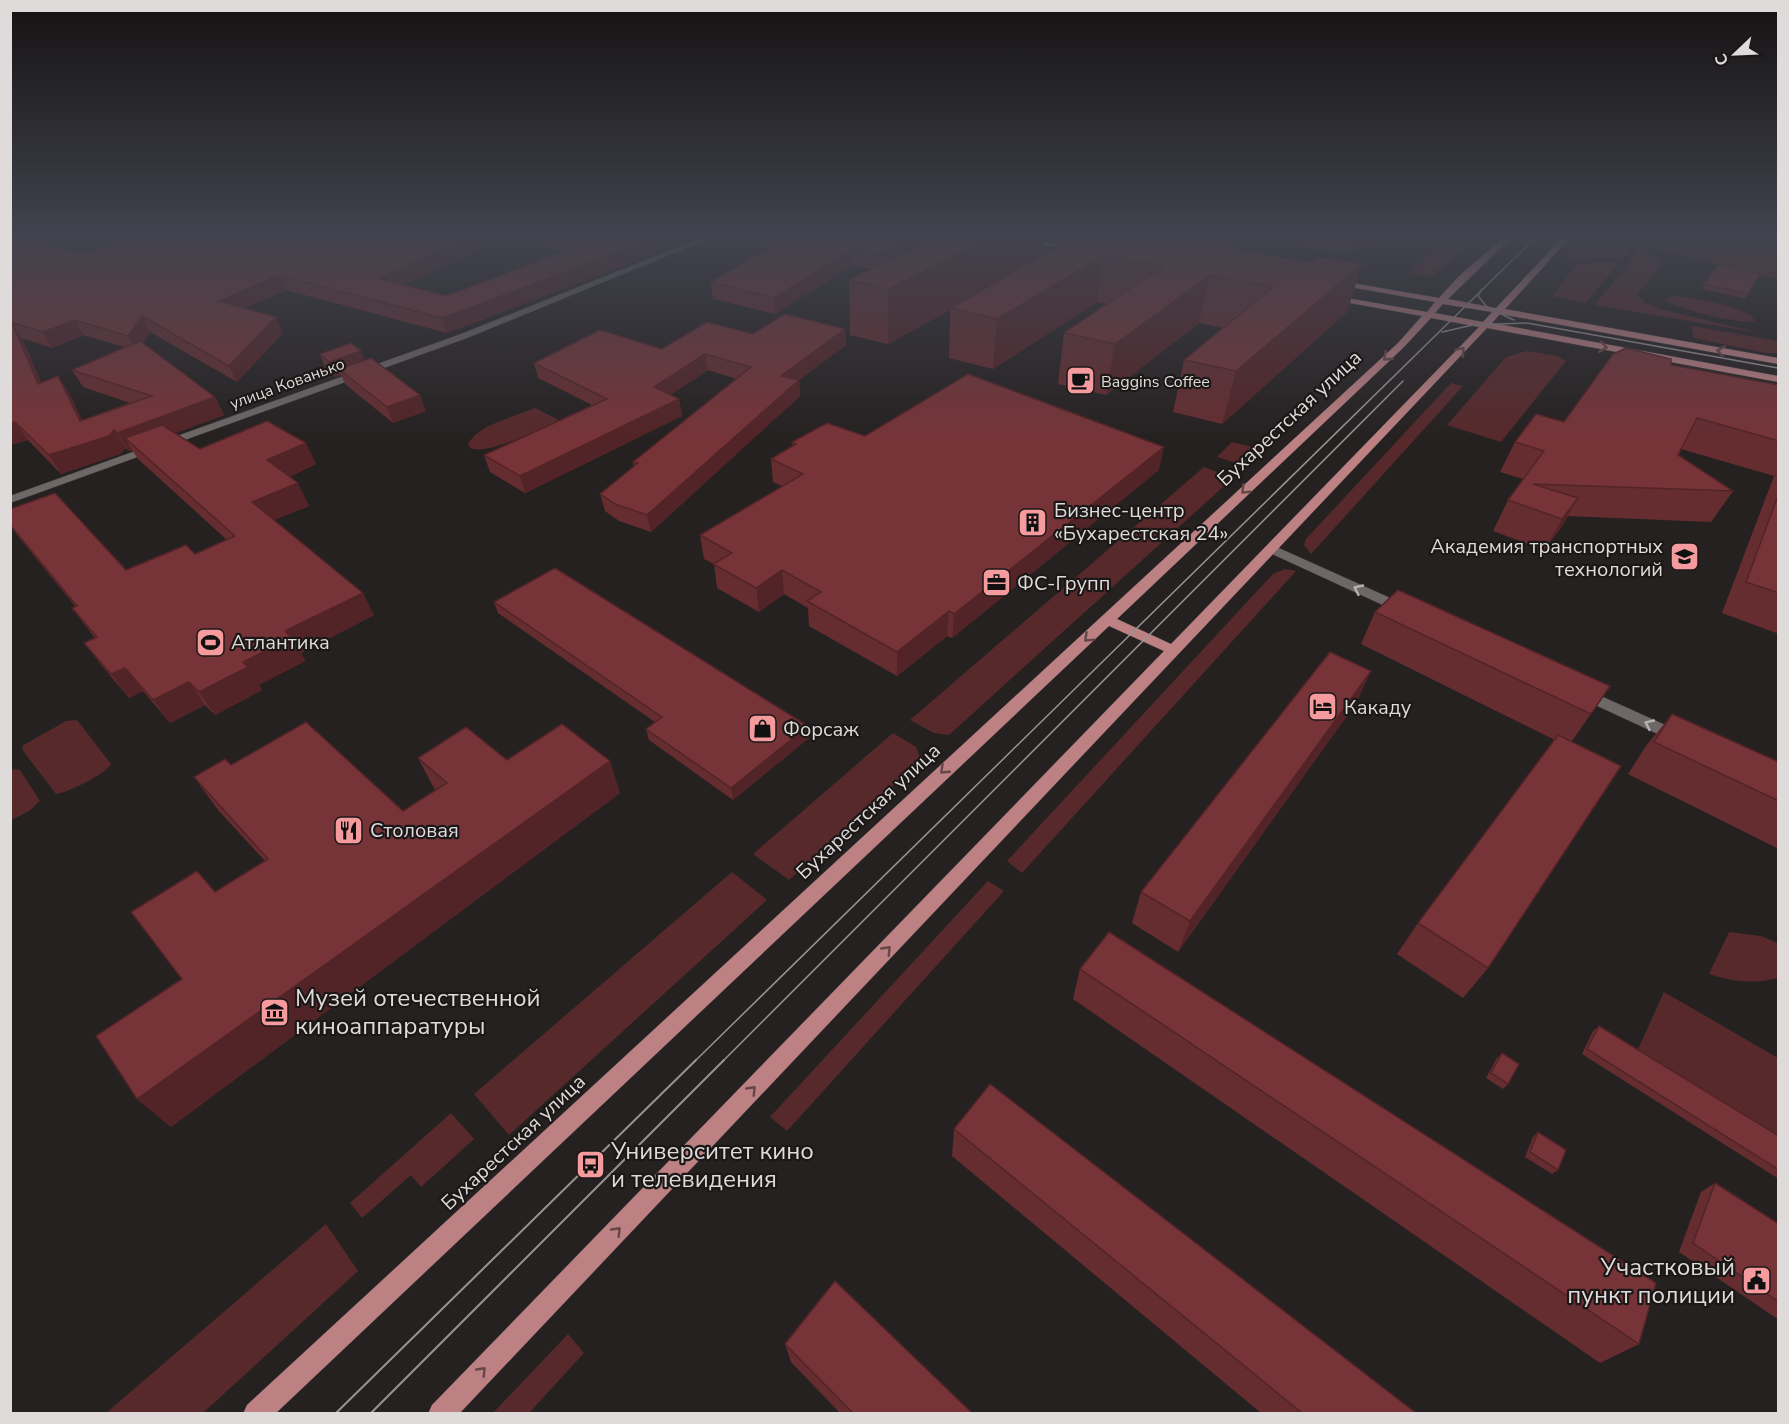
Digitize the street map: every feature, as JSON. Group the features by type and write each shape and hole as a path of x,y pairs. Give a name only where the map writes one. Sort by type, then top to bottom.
{"main road":[{"path":"1372,304 1779,379"},
{"name":"Бухарестская улица","path":"256,1413 1108,620 1411,335 1439,304"},
{"path":"1448,304 1484,325"},
{"path":"1461,304 1779,361"},
{"path":"441,1413 1272,549 1503,304"},
{"path":"1108,620 1173,651"}],"street":[{"name":"улица Кованько","path":"10,500 464,336 542,304"},
{"path":"1272,549 1415,615"},
{"path":"1570,687 1693,744"}],"shaded area":[{"path":"1650,304 1660,309 1760,333 1595,305"},
{"path":"1675,304 1721,304 1742,311 1755,321 1736,321"},
{"path":"1692,326 1778,341 1778,353 1767,353 1693,338"},
{"path":"1527,351 1558,356 1566,361 1501,442 1447,425 1506,357"},
{"path":"1451,383 1463,386 1311,554 1304,545 1306,539"},
{"path":"535,408 559,420 501,445 489,448 470,448 468,443 488,426"},
{"path":"1232,442 1264,450 1245,466 1217,457"},
{"path":"1204,467 1233,478 949,735 934,733 910,720"},
{"path":"1285,569 1296,571 1022,873 1007,861 1273,574"},
{"path":"77,720 111,764 102,773 86,782 56,794 23,751 22,746 66,721"},
{"path":"893,733 916,747 921,761 789,880 753,854"},
{"path":"20,770 40,801 29,811 11,820 11,771"},
{"path":"732,872 767,900 509,1135 474,1094"},
{"path":"988,881 1004,891 787,1131 770,1117"},
{"path":"1729,932 1761,936 1778,943 1778,978 1744,981 1709,974"},
{"path":"1664,992 1778,1058 1778,1143 1635,1056"},
{"path":"451,1113 474,1139 421,1187 411,1175 362,1218 350,1203"},
{"path":"326,1224 358,1271 203,1413 106,1413"},
{"path":"568,1334 584,1353 529,1413 493,1413"}],"building":[{"path":"10,304 231,304 276,317 229,366 142,316 128,336 75,320 43,332 10,322"},
{"path":"391,304 478,304 442,318"},
{"path":"957,304 1021,304 997,319 951,308"},
{"path":"1106,304 1169,304 1115,344 1064,333"},
{"path":"1252,304 1314,304 1236,371 1184,360"},
{"path":"785,314 845,329 781,376 799,380 647,515 615,504 600,494 638,463 633,462 751,367 705,354 654,387 679,399 520,476 484,455 607,399 534,363 600,330 662,349 707,322 753,334"},
{"path":"12,323 38,384 58,376 80,421 152,396 72,370 140,341 215,397 117,433 114,430 109,436 49,455 15,422 10,423 10,324"},
{"path":"351,343 361,351 329,362 320,354"},
{"path":"1626,348 1671,359 1671,365 1779,385 1779,441 1697,418 1678,455 1733,491 1533,484 1578,498 1562,519 1508,500 1544,451 1515,442 1536,414 1564,422 1613,354"},
{"path":"371,358 420,395 387,407 339,369"},
{"path":"968,374 1164,447 954,614 949,611 897,652 807,601 821,592 782,570 756,588 713,564 732,553 700,535 803,474 771,459 796,444 792,442 827,423 865,436"},
{"path":"267,421 306,443 267,460 298,483 252,502 363,593 285,631 292,638 243,662 248,667 199,692 189,682 153,700 125,668 111,674 84,643 97,637 72,608 77,606 10,525 10,509 55,493 126,570 186,545 195,554 235,536 125,438 162,425 200,449"},
{"path":"1779,493 1779,593 1746,582"},
{"path":"555,568 808,726 731,788 646,729 662,717 494,602"},
{"path":"1398,590 1610,686 1591,714 1375,612"},
{"path":"1330,652 1371,671 1190,921 1141,892"},
{"path":"1672,714 1779,762 1779,801 1654,742"},
{"path":"306,722 403,811 447,783 418,758 466,727 507,760 562,724 610,761 137,1099 96,1036 182,979 131,912 197,871 215,892 268,859 194,777 225,759 231,765"},
{"path":"1558,735 1621,766 1488,968 1418,923"},
{"path":"1109,932 1656,1283 1639,1344 1080,969"},
{"path":"1599,1026 1779,1136 1779,1170 1587,1049"},
{"path":"1502,1053 1519,1064 1508,1084 1491,1073"},
{"path":"990,1084 1416,1413 1302,1413 954,1129"},
{"path":"1538,1132 1566,1150 1558,1170 1530,1152"},
{"path":"1715,1183 1779,1224 1779,1302 1693,1243"},
{"path":"835,1281 972,1413 853,1413 785,1344"}],"tram line":[{"path":"694,1062 1467,304"},
{"path":"1485,304 1514,320"},
{"path":"1442,332 1473,325 1527,323 1778,368"},
{"path":"370,1414 1403,381"},
{"path":"335,1414 696,1060"}],"place":[{"name":"Baggins Coffee","path":"1080,381"},
{"name":"Бизнес-центр «Бухарестская 24»","path":"1033,522"},
{"name":"Академия транспортных технологий","path":"1684,557"},
{"name":"ФС-Групп","path":"996,583"},
{"name":"Атлантика","path":"210,642"},
{"name":"Какаду","path":"1323,707"},
{"name":"Форсаж","path":"762,729"},
{"name":"Столовая","path":"349,830"},
{"name":"Музей отечественной киноаппаратуры","path":"274,1012"},
{"name":"Университет кино и телевидения","path":"590,1165"},
{"name":"Участковый пункт полиции","path":"1756,1281"}]}
